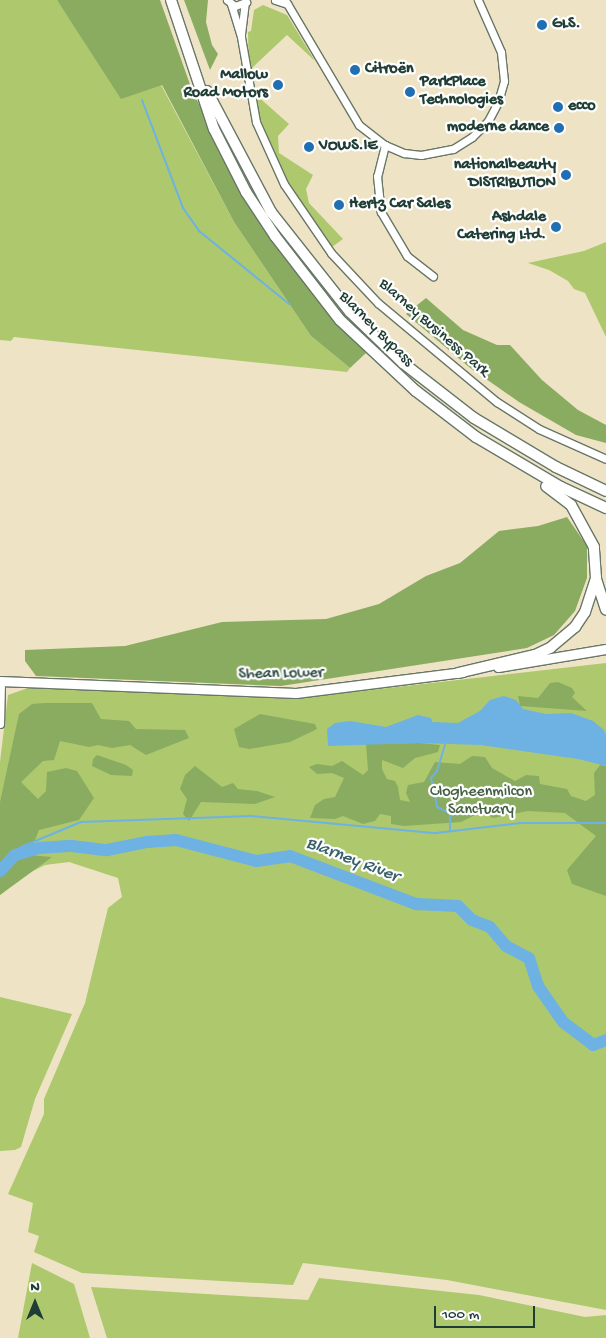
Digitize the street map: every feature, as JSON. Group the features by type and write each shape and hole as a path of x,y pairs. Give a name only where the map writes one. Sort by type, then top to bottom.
{"highway":[{"name":"Blarney Bypass","path":"171,0 214,129 246,192 297,266 340,320 376,356 476,437 561,487 606,508"},
{"name":"Blarney Bypass","path":"194,66 268,206 289,238 350,312 403,363 474,418 548,463 606,491"},
{"path":"476,437 571,505 594,548 596,578 606,609"},
{"path":"458,673 535,655 557,644 586,612 596,578"}],"main road":[{"name":"Shean Lower","path":"560,659 606,649"},
{"name":"Shean Lower","path":"0,682 296,693 560,659 606,656"}],"street":[{"path":"275,0 288,3 359,125 385,145 413,155 443,152 472,138 488,121 498,102 504,81 501,52 478,0"},
{"path":"229,2 239,6 248,1"},
{"path":"241,37 248,1"},
{"name":"Blarney Business Park","path":"229,2 241,37 256,122 272,160 296,204 331,253 378,303 497,402 539,430 606,459"},
{"path":"385,145 376,176 381,212 407,256 433,276"},
{"name":"Shean Lower","path":"0,682 0,724"}],"green space":[{"path":"0,0 57,0 73,23 161,85 234,222 311,336 350,368 347,372 14,337 11,341 0,340"},
{"path":"57,0 160,0 192,90 243,195 271,240 307,286 366,353 350,368 311,336 234,222 162,85 121,99"},
{"path":"184,0 208,0 206,22 212,45 218,54 210,70"},
{"path":"263,5 287,15 315,61 287,35 252,68 255,94 289,124 278,136 279,153 313,175 306,189 309,203 343,239 332,247 285,177 259,116 249,74 248,32 251,31 254,10"},
{"path":"606,242 606,337 585,293 574,289 568,281 549,270 528,263 584,251"},
{"path":"426,298 463,330 497,345 510,345 542,380 578,410 606,425 606,443 576,435 519,402 469,367 406,314"},
{"path":"567,517 587,546 587,578 575,611 554,635 527,648 281,686 36,676 25,661 25,650 125,646 222,622 326,619 379,604 426,576 460,563 499,531 538,526"},
{"name":"Clogheenmilcon Sanctuary","path":"606,663 606,1310 447,1280 303,1263 293,1285 82,1273 34,1252 39,1236 28,1232 33,1203 8,1194 44,1114 44,1099 85,1003 108,908 122,897 118,878 69,862 45,865 21,877 0,895 0,762 8,695 31,687 292,699"},
{"path":"558,682 572,688 575,693 572,697 587,711 520,706 518,696 538,698 550,683"},
{"path":"92,703 101,719 129,721 136,729 185,730 189,738 146,755 130,745 112,748 98,745 89,747 60,741 54,760 43,761 21,782 38,799 46,791 47,772 66,768 77,771 94,798 79,820 39,830 29,855 52,857 0,895 0,802 19,714 32,704"},
{"path":"260,714 315,724 317,729 290,742 249,749 239,747 234,729"},
{"name":"Clogheenmilcon Sanctuary","path":"419,743 440,745 438,752 415,758 403,768 382,760 382,769 387,779 395,781 400,800 410,802 406,793 408,785 424,782 435,762 460,764 472,756 485,757 492,768 515,781 526,775 539,776 540,784 567,789 571,796 586,801 595,795 594,773 600,765 606,766 606,896 572,884 567,870 596,836 565,813 528,811 493,818 486,814 475,815 461,822 404,826 391,824 391,816 380,814 375,821 363,824 343,816 335,819 310,818 315,805 324,799 335,797 344,778 332,773 317,774 309,767 317,764 332,766 342,761 363,775 368,770 366,744"},
{"path":"97,755 126,765 133,770 132,776 111,775 92,766 93,759"},
{"path":"195,766 222,787 233,783 238,789 257,791 275,797 255,804 201,802 189,821 183,814 187,799 180,789 185,775"},
{"path":"0,997 72,1014 35,1099 21,1147 15,1150 0,1151"},
{"path":"32,1263 74,1284 90,1338 18,1338"},
{"path":"319,1278 479,1295 585,1317 606,1315 606,1338 107,1338 91,1287 308,1300"}],"water":[{"path":"504,696 516,700 523,709 546,714 571,713 593,721 604,730 606,735 606,766 578,759 481,745 419,743 328,746 327,729 335,723 350,721 386,727 418,715 431,718 432,722 458,723 480,711 490,700"}],"waterway":[{"path":"142,100 183,208 199,231 289,304"},
{"path":"445,745 437,771 431,778 437,807 450,813 450,831"},
{"path":"15,855 21,847 81,822 251,816 436,833 520,823 606,823"},
{"name":"Blarney River","path":"0,871 15,855 40,848 72,846 107,850 147,842 176,840 256,861 290,856 416,904 458,906 472,920 490,927 506,946 529,958 538,986 563,1022 593,1045 606,1040"}],"place":[{"name":"GLS.","path":"542,25"},
{"name":"Citroën","path":"355,70"},
{"name":"Mallow Road Motors","path":"278,85"},
{"name":"ParkPlace Technologies","path":"410,92"},
{"name":"ecco","path":"558,107"},
{"name":"moderne dance","path":"559,128"},
{"name":"VOWS.IE","path":"309,147"},
{"name":"nationalbeauty DISTRIBUTION","path":"566,175"},
{"name":"Hertz Car Sales","path":"339,205"},
{"name":"Ashdale Catering Ltd.","path":"556,227"}]}
